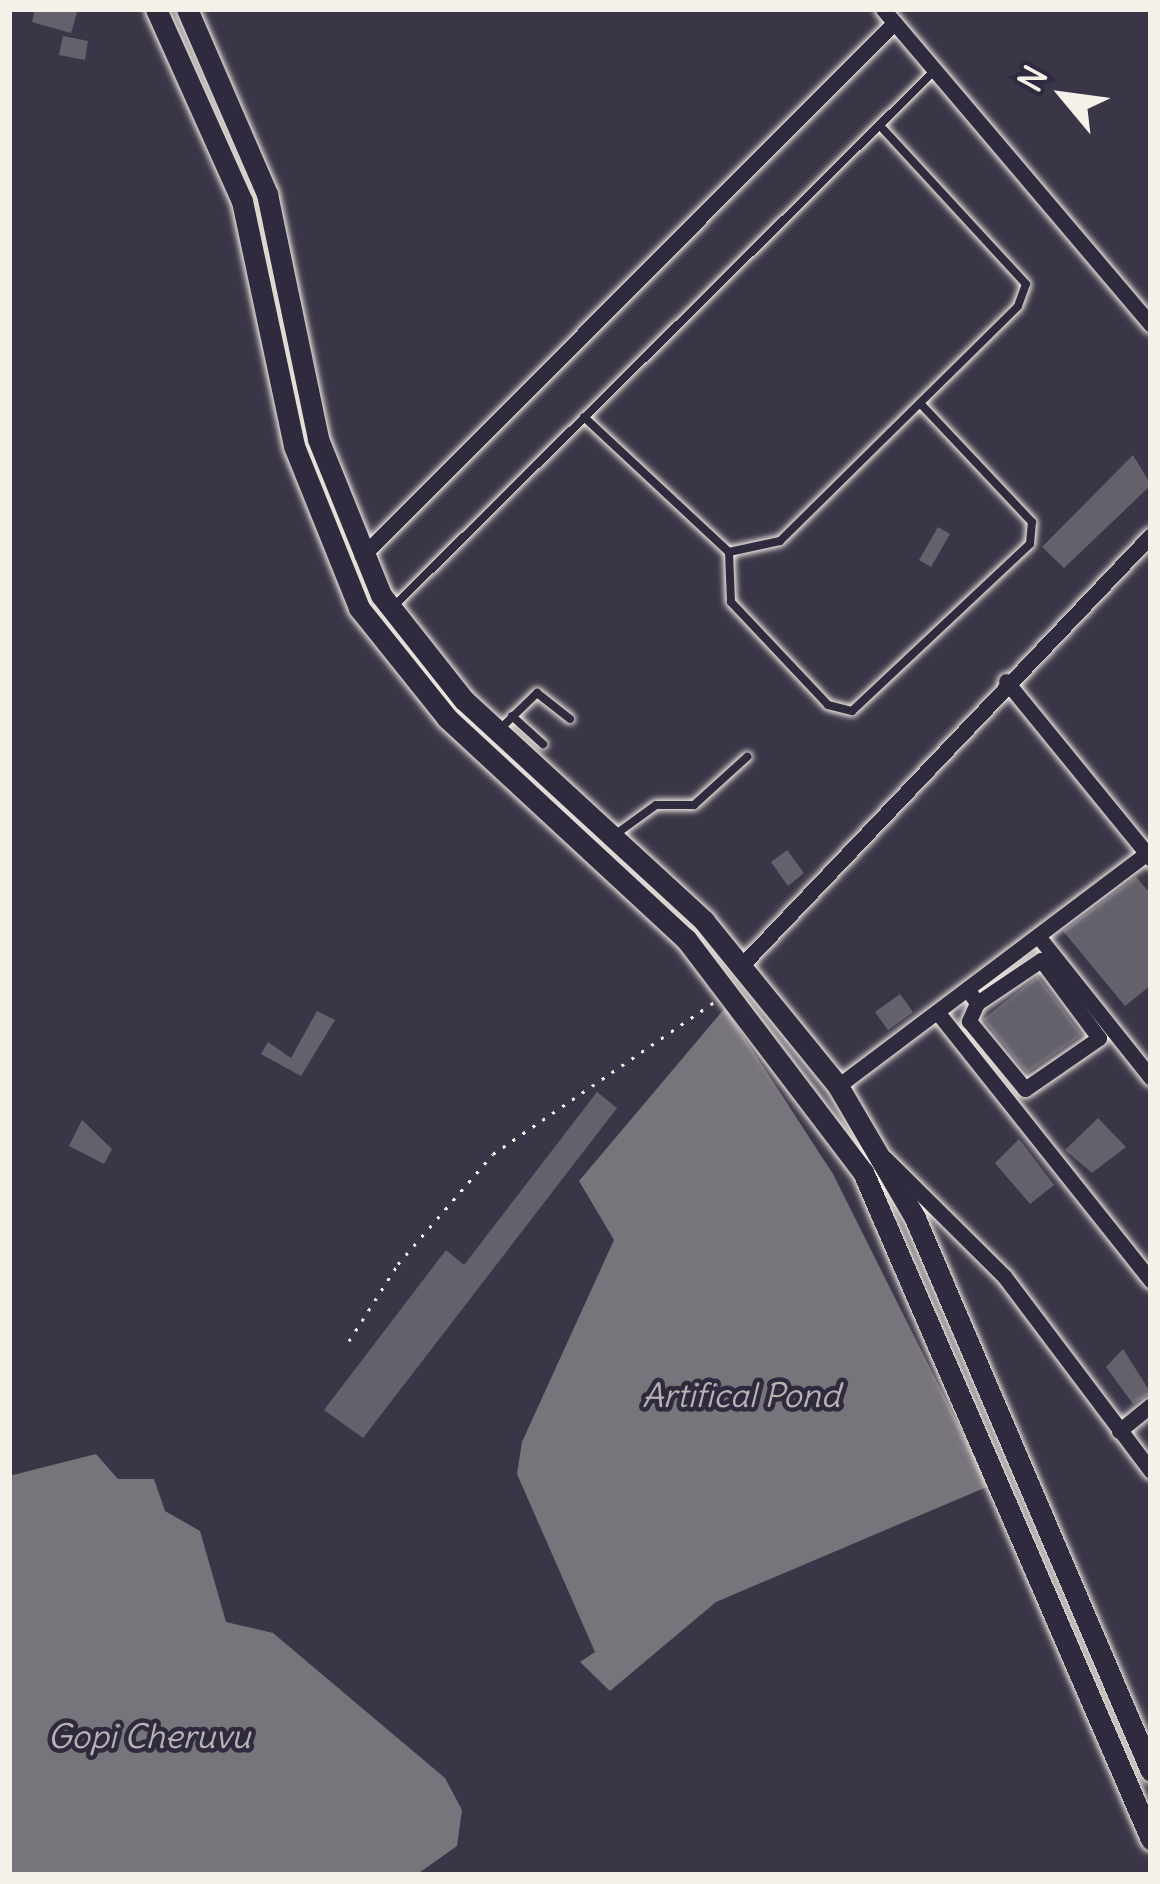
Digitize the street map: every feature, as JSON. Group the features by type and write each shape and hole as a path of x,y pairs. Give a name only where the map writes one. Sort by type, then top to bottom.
{"street":[{"path":"156,9 223,145 300,466 372,627 447,718 731,991 863,1172 1151,1839"},
{"path":"187,9 267,194 319,439 362,556 391,609 742,965 838,1086 885,1159 1151,1772"},
{"path":"362,556 889,16 1151,326"},
{"path":"742,965 1006,681 1151,535"},
{"path":"372,627 391,609"},
{"path":"838,1086 938,1013 972,997 1015,965 1038,937 1150,854 1006,681"},
{"path":"1038,937 1151,1078"},
{"path":"972,997 969,1022 1024,1088 1099,1038 1045,962 1015,965"},
{"path":"938,1013 1151,1281"},
{"path":"863,1172 885,1159"},
{"path":"885,1159 1004,1276 1151,1471"},
{"path":"1119,1431 1151,1405"}],"lane":[{"path":"391,609 935,70"},
{"path":"729,552 780,541 1018,306 1026,284 880,125"},
{"path":"584,417 729,552 731,602 828,705 852,711 1030,544 1032,522 920,403"},
{"path":"543,744 505,723 537,693 570,719"},
{"path":"615,836 656,805 694,805 747,758"}],"path":[{"path":"349,1341 398,1264 493,1154 731,991"}],"water":[{"name":"Artifical Pond","path":"725,1008 833,1174 989,1486 716,1602 610,1691 580,1662 595,1652 517,1474 522,1442 614,1240 579,1181"},
{"name":"Gopi Cheruvu","path":"96,1454 118,1479 154,1479 165,1511 200,1531 226,1622 273,1633 445,1778 462,1810 457,1846 416,1875 9,1875 9,1476"}],"building":[{"path":"35,9 78,9 71,33 32,22"},
{"path":"63,36 88,41 85,60 59,55"},
{"path":"1133,455 1151,485 1064,568 1042,547"},
{"path":"938,527 950,534 931,567 919,560"},
{"path":"787,850 804,873 788,886 771,862"},
{"path":"1136,877 1151,894 1151,985 1125,1006 1063,931"},
{"path":"1038,976 1082,1035 1027,1073 983,1019"},
{"path":"900,994 913,1012 888,1030 875,1012"},
{"path":"317,1011 335,1020 301,1076 261,1054 268,1042 291,1058"},
{"path":"597,1092 617,1108 363,1438 324,1410 446,1250 464,1265"},
{"path":"1098,1118 1126,1147 1092,1173 1065,1150"},
{"path":"82,1120 112,1149 104,1164 69,1146"},
{"path":"1019,1139 1054,1185 1030,1204 995,1163"},
{"path":"1123,1349 1151,1393 1133,1404 1106,1367"}]}
